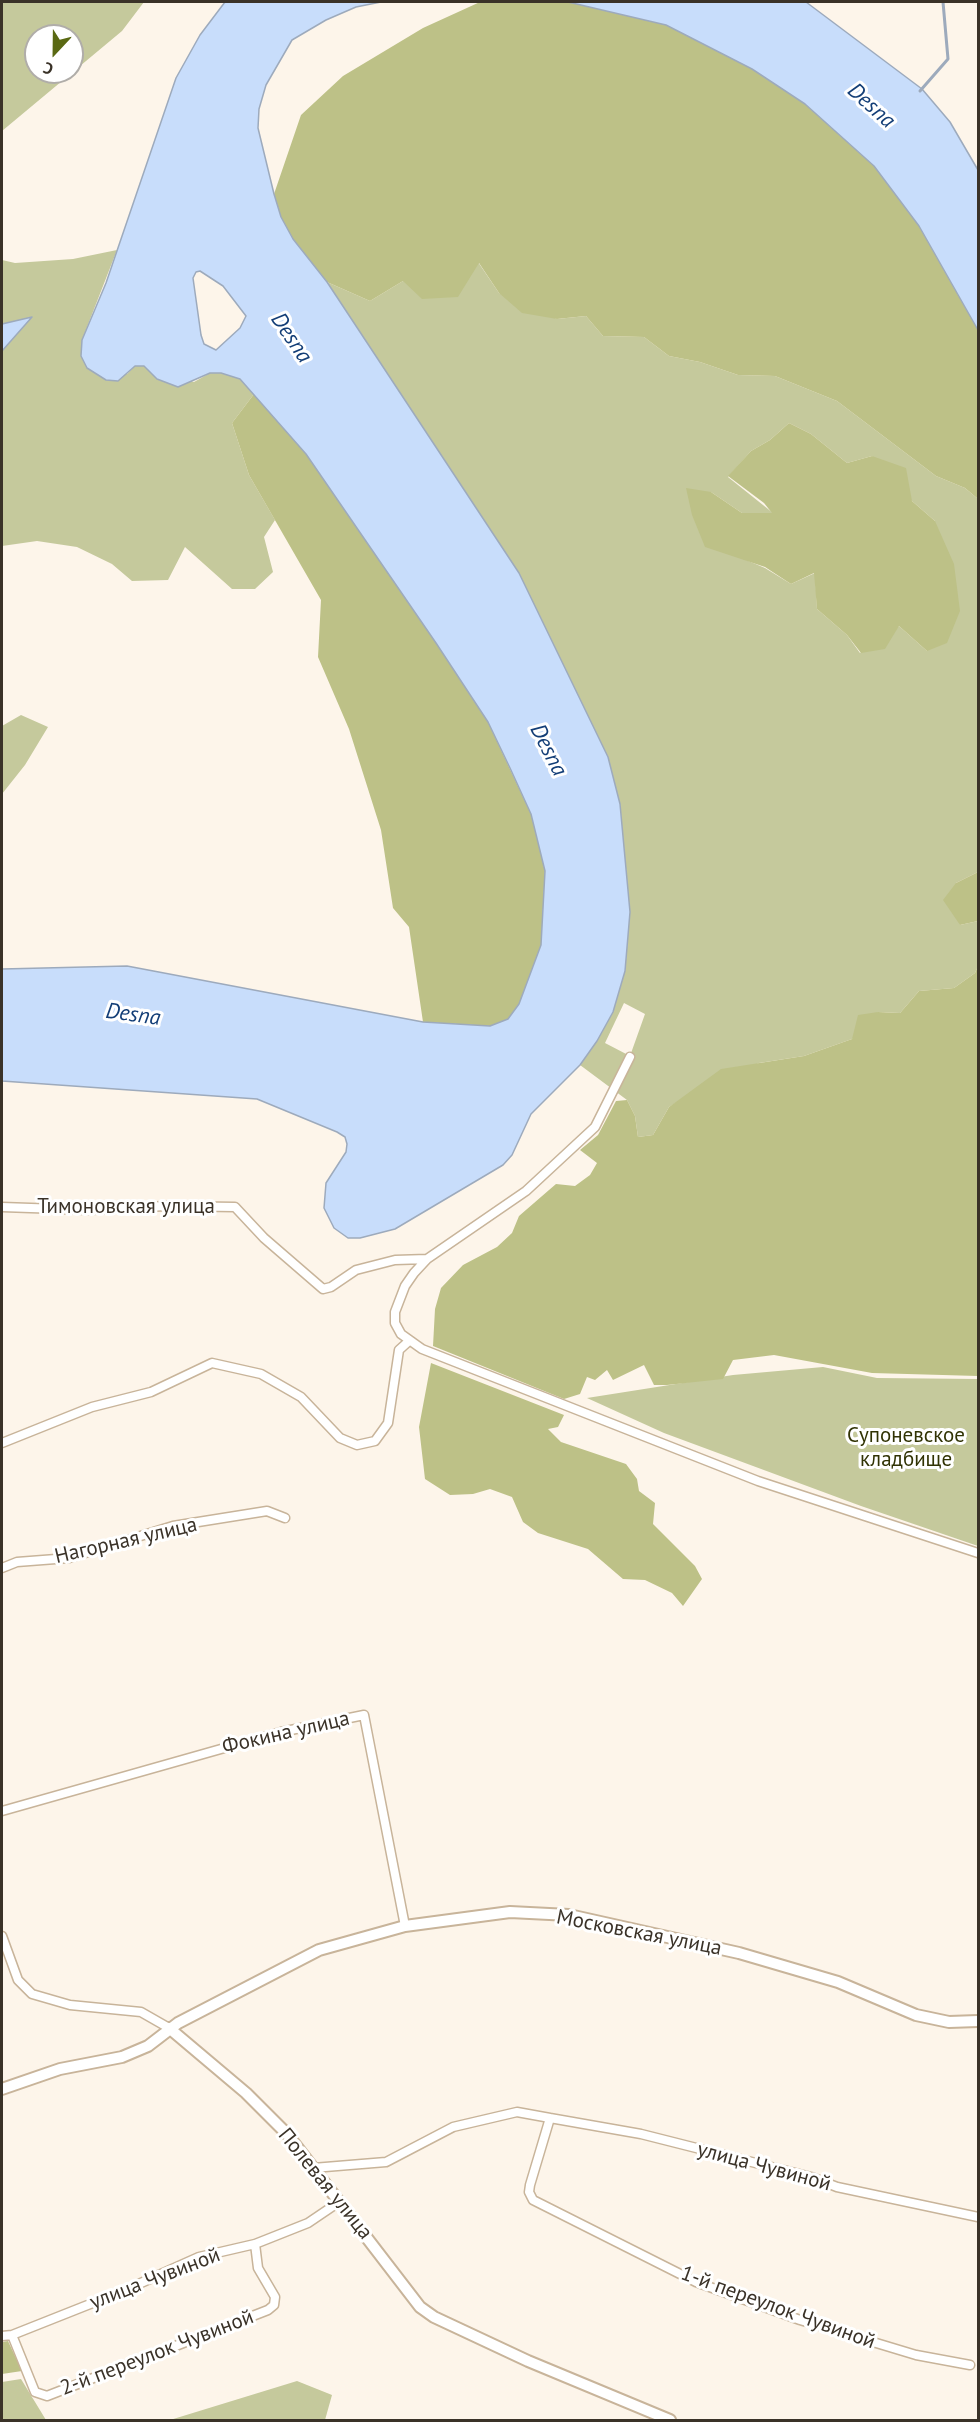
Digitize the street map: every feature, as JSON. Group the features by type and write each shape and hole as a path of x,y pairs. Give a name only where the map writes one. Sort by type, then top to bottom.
{"street":[{"path":"630,1057 596,1127 526,1191 427,1259 405,1286 395,1312 395,1323 409,1341 758,1481 978,1553"},
{"name":"Тимоновская улица","path":"2,1207 88,1210 166,1206 235,1207 264,1238 323,1289 331,1287 356,1270 395,1260 427,1259"},
{"path":"2,1443 93,1407 151,1392 212,1363 261,1374 301,1397 340,1438 357,1445 375,1441 388,1423 393,1399 395,1362 399,1350 409,1341"},
{"name":"Нагорная улица","path":"2,1568 17,1563 69,1558 173,1526 267,1511 285,1518"},
{"name":"Фокина улица","path":"2,1811 281,1732 364,1715 405,1926"},
{"name":"Московская улица","path":"2,2089 60,2069 122,2057 148,2046 169,2028 266,1975 319,1950 405,1926 510,1912 569,1915 792,1967 838,1982 916,2015 949,2022 978,2021"},
{"name":"Полевая улица","path":"2,1936 18,1980 32,1994 70,2005 141,2012 169,2028 254,2101 287,2134 420,2307 434,2317 528,2361 670,2421"},
{"name":"улица Чувиной","path":"313,2168 386,2162 453,2127 517,2112 548,2123 641,2134 811,2176 837,2187 978,2217"},
{"name":"1-й переулок Чувиной","path":"548,2123 530,2185 529,2192 533,2199 696,2282 800,2320 916,2355 970,2365"},
{"name":"улица Чувиной","path":"2,2336 12,2335 199,2257 255,2244 308,2223 339,2202"},
{"name":"2-й переулок Чувиной","path":"12,2335 35,2392 47,2396 268,2310 275,2298 258,2268 255,2244"}],"green space":[{"path":"2,2 144,2 122,31 84,63 84,24 24,24 24,84 58,84 2,131"},
{"path":"480,2 568,2 666,25 752,69 805,104 874,166 919,226 978,330 978,499 965,488 936,476 837,401 775,376 738,375 700,362 669,356 644,337 603,336 586,316 557,319 522,313 499,293 479,263 458,297 422,299 403,281 370,301 327,282 293,239 281,217 274,194 301,115 343,76 423,28"},
{"path":"117,250 82,340 127,374 135,366 144,366 152,371 194,382 210,373 221,373 240,379 254,394 232,423 249,475 275,520 264,537 273,572 255,589 232,589 185,547 168,580 132,581 112,564 77,547 37,541 2,546 2,260 15,263 73,259"},
{"path":"478,262 499,293 557,319 586,316 603,336 644,337 669,356 700,362 738,375 775,376 837,401 936,476 965,488 978,499 978,872 956,883 960,925 978,921 978,966 975,973 954,988 919,991 900,1013 878,1012 852,1039 804,1056 759,1063 687,1096 669,1107 653,1135 638,1137 635,1116 627,1100 580,1065 613,1012 625,971 630,912 620,804 608,757 519,573 327,282 370,301 403,281","holes":["789,423 811,434 847,463 872,456 912,501 935,521 927,651 899,626 860,653 847,635 817,609 815,573 791,584 765,568 739,557 711,492 742,513 773,513 728,477 751,451 770,440","624,1003 645,1014 630,1056 605,1043"]},
{"path":"254,394 306,454 436,643 488,722 531,814 545,871 541,945 519,1004 508,1019 490,1026 423,1022 409,927 393,908 381,830 349,729 318,657 321,600 249,475 232,423"},
{"path":"789,423 811,434 847,463 872,456 906,468 912,501 935,521 954,564 960,611 947,643 927,651 899,626 885,649 861,653 847,635 817,609 814,573 791,584 765,567 705,547 692,515 686,488 711,492 742,513 772,513 764,503 728,476 751,451 770,440"},
{"path":"21,715 48,727 25,765 2,794 2,726"},
{"path":"978,872 978,921 960,925 943,900 956,883"},
{"path":"978,966 978,1376 872,1373 774,1355 733,1360 723,1379 667,1385 654,1385 644,1365 613,1380 607,1370 595,1380 587,1377 580,1394 564,1399 433,1346 435,1309 441,1288 463,1265 497,1247 512,1233 519,1216 556,1184 575,1186 590,1175 597,1163 580,1150 598,1135 616,1101 627,1100 635,1116 638,1137 653,1135 669,1107 721,1069 804,1056 852,1039 858,1015 878,1012 900,1013 919,991 954,988 975,973"},
{"path":"431,1363 564,1415 558,1427 548,1429 561,1442 626,1464 637,1479 639,1491 655,1503 653,1524 695,1566 702,1579 683,1606 672,1593 645,1580 623,1579 588,1549 538,1533 523,1522 512,1497 490,1489 473,1494 450,1495 425,1479 419,1427"},
{"name":"Супоневское кладбище","path":"823,1367 877,1378 978,1379 978,1546 861,1506 664,1433 587,1398 733,1375"},
{"path":"8,2341 22,2371 2,2374 2,2342"},
{"path":"21,2379 46,2420 2,2420 2,2382"},
{"path":"297,2381 332,2395 325,2420 170,2420"}],"water":[{"name":"Desna","path":"225,2 381,2 356,7 326,20 292,40 266,85 259,109 258,128 274,194 281,217 293,239 327,282 519,573 608,757 620,804 630,912 625,971 613,1012 597,1041 580,1065 531,1114 512,1155 503,1165 395,1229 360,1238 348,1238 334,1228 324,1208 326,1183 346,1152 345,1137 337,1132 257,1099 2,1081 2,969 127,966 423,1022 490,1026 508,1019 519,1004 541,945 545,871 531,814 488,722 306,454 240,379 221,373 210,373 178,387 157,379 144,366 135,366 118,381 106,380 87,368 81,356 82,340 106,283 176,78 200,35","holes":["200,271 223,286 246,316 240,328 216,350 204,344 201,335 193,278 196,272"]},
{"name":"Desna","path":"568,2 806,2 922,89 950,122 978,170 978,330 919,226 874,166 805,104 752,69 666,25"},
{"path":"32,317 2,351 2,324"}],"waterway":[{"path":"920,91 948,59 943,2"}]}
